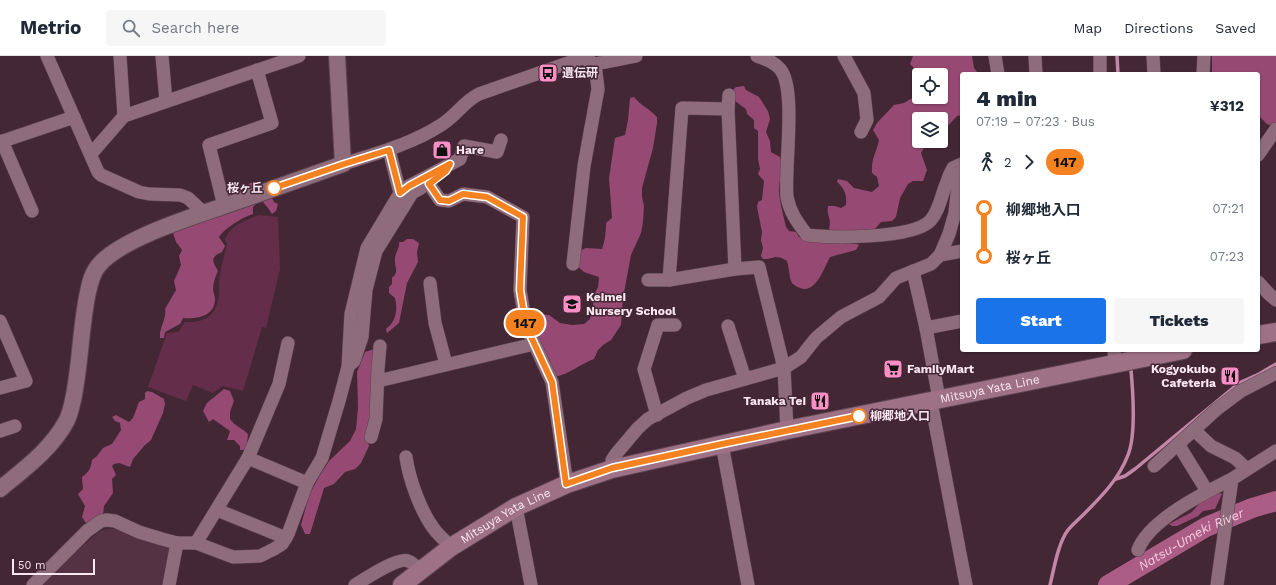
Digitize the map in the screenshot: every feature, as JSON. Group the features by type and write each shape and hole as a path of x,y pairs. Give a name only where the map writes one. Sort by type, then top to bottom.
{"main road":[{"path":"1260,335 1276,332"},
{"name":"Mitsuya Yata Line","path":"402,585 451,547 516,507 566,484 612,468 935,400 1114,357 1163,352"}],"street":[{"path":"47,56 98,172 101,175 139,192 149,194 180,195 188,198 204,213"},
{"path":"120,56 124,116"},
{"path":"162,56 166,101"},
{"path":"91,154 124,116 299,56"},
{"path":"337,56 344,164"},
{"path":"0,489 38,457 57,437 68,419 74,398 86,303 92,278 99,265 116,251 145,235 204,213 344,164 389,150 429,132 442,124 456,113 469,99 479,94 589,59 636,56"},
{"path":"757,56 772,62 782,70 787,85 787,197 792,216 806,235 864,236 904,232 920,228 930,221 940,206 953,168 960,165"},
{"path":"844,56 864,93 867,120 861,132"},
{"path":"995,56 998,72"},
{"path":"1035,56 1036,72"},
{"path":"1100,56 1100,72"},
{"path":"1153,56 1154,72"},
{"path":"1203,72 1204,56"},
{"path":"573,264 584,166 598,89 589,59"},
{"path":"224,206 209,145 272,123 257,70"},
{"path":"729,95 728,110 735,269"},
{"path":"669,280 682,108 728,110"},
{"path":"32,211 1,142 74,117"},
{"path":"1260,152 1276,129"},
{"path":"33,585 87,531 101,521 107,520 115,521 139,532 177,543 196,543 234,557 260,556 282,544 286,538 307,483 322,458 348,367 351,314 367,248 400,193 409,186 460,159 464,146 497,152 501,140"},
{"path":"389,150 400,193"},
{"path":"348,367 354,362 362,337 366,290 376,251 412,193 429,184 446,171 450,164"},
{"path":"612,468 612,460 638,428 648,419 686,398 706,390 784,368 801,357 816,338 841,317 879,297 896,278 931,264 940,255 949,234 956,213 960,178"},
{"path":"429,184 440,200 449,201 463,194 487,197 523,217 520,290 526,326 552,382 566,484"},
{"path":"940,255 960,250"},
{"path":"648,280 669,280 735,269 758,267 784,368 787,430"},
{"path":"913,271 926,328 935,400 966,585"},
{"path":"430,283 435,323 446,364"},
{"path":"1260,284 1276,300"},
{"path":"0,321 26,382 0,388"},
{"path":"926,328 960,321"},
{"path":"657,415 644,369 658,325 675,325"},
{"path":"728,326 745,380"},
{"path":"196,543 248,458 279,384 288,343"},
{"path":"378,381 534,344"},
{"path":"371,437 376,419 380,346"},
{"path":"1154,466 1241,391 1276,373"},
{"path":"0,431 15,426"},
{"path":"1194,430 1211,446 1235,458 1247,470"},
{"path":"722,444 748,585"},
{"path":"1178,444 1208,491"},
{"path":"1138,550 1142,541 1147,535 1184,505 1232,479 1276,451"},
{"path":"406,457 419,501 434,529 451,547"},
{"path":"248,458 307,483"},
{"path":"1217,585 1232,479"},
{"path":"516,507 531,585"},
{"path":"217,510 286,538"},
{"path":"169,585 177,543"},
{"path":"355,585 374,573 401,560 410,561 420,571"}],"shaded area":[{"path":"913,56 972,56 974,68 977,72 960,72 960,115 957,116 948,126 948,112 912,112 912,148 924,148 921,153 927,170 923,181 913,181 908,184 900,198 896,217 892,221 881,222 874,230 835,233 829,229 830,222 828,206 841,208 846,205 846,195 842,187 837,182 838,179 847,181 854,188 872,192 879,186 877,177 872,173 873,160 879,140 873,130 877,123 894,105 904,103 912,98 912,104 948,104 948,68 914,68 910,64"},
{"path":"1212,56 1276,56 1276,127 1267,124 1260,117 1260,72 1212,72"},
{"path":"744,86 746,90 759,97 768,111 770,119 766,132 770,141 771,152 780,157 783,167 779,191 786,227 789,231 796,232 799,237 808,240 859,245 856,250 830,257 819,279 815,284 806,289 799,288 792,283 787,261 779,257 763,259 761,256 763,248 761,240 762,232 757,207 758,202 762,200 764,181 758,174 760,169 758,159 758,131 754,128 754,120 747,114 746,109 732,99 732,91 736,87"},
{"path":"634,97 657,117 657,123 653,148 642,188 644,206 643,222 641,233 631,255 623,298 621,325 611,340 598,350 594,359 565,374 555,377 541,355 528,313 549,315 560,323 572,325 584,324 590,319 599,277 584,272 576,265 577,252 586,248 602,249 606,223 612,218 609,178 615,138 625,135 630,98"},
{"path":"257,182 266,195 271,196 274,202 278,204 276,211 272,214 263,202 257,203 253,207 253,214 234,223 225,230 219,237 225,246 222,252 215,256 213,260 218,271 213,285 215,300 214,306 204,316 183,318 180,324 165,332 164,338 160,338 165,309 176,290 174,281 181,265 179,256 182,250 176,242 173,233 175,231 178,213 211,202 235,190 244,189 250,183"},
{"path":"258,215 278,217 280,269 266,328 262,327 243,391 223,386 213,393 193,385 186,401 148,387 167,333 178,332 185,322 198,321 208,317 216,308 219,295 219,277 227,243 225,240 227,235 238,224"},
{"path":"407,239 413,239 419,243 417,252 418,262 407,283 399,323 387,333 386,329 392,323 396,311 395,298 389,293 392,278 396,272 395,256 399,247 399,242 403,242"},
{"path":"374,349 375,383 367,435 369,446 361,463 355,469 345,472 334,484 324,488 310,534 305,534 301,525 309,495 329,461 350,441 356,429 358,407 357,372 365,352"},
{"path":"224,389 230,391 234,401 230,412 230,419 248,434 247,444 244,450 240,450 240,446 234,440 227,440 230,431 213,419 209,422 203,411 207,403"},
{"path":"147,391 152,392 164,399 165,404 163,413 151,440 133,459 130,467 119,463 112,466 116,475 112,479 113,493 104,506 103,515 93,523 86,523 82,517 85,506 78,494 83,489 82,477 89,470 92,460 103,448 112,444 121,430 120,423 115,421 112,417 116,415 129,422 133,418 139,402 145,399 145,393"},
{"path":"1220,493 1222,494 1215,509 1203,511 1198,516 1177,526 1172,526 1169,524 1192,512 1204,498"},
{"path":"116,529 173,547 166,585 37,585 100,531"}],"waterway":[{"path":"1117,56 1118,72"},
{"path":"1116,479 1125,476 1135,469 1239,383 1276,364"},
{"path":"1050,585 1057,556 1065,535 1115,480 1128,455 1131,447 1133,425 1131,370"},
{"name":"Natsu-Umeki River","path":"1108,585 1206,527 1252,508 1276,501"}],"bus line":[{"name":"147","path":"274,188 389,150 400,193 409,186 450,164 446,171 429,184 440,200 449,201 463,194 487,197 523,217 520,290 526,326 552,382 566,484 612,468 859,416"}],"place":[{"name":"遺伝研","path":"548,73"},
{"name":"Hare","path":"442,150"},
{"name":"桜ヶ丘","path":"274,188"},
{"name":"Keimei Nursery School","path":"572,304"},
{"name":"FamilyMart","path":"893,369"},
{"name":"Kogyokubo Cafeteria","path":"1230,376"},
{"name":"Tanaka Tei","path":"820,401"},
{"name":"柳郷地入口","path":"859,416"}]}
